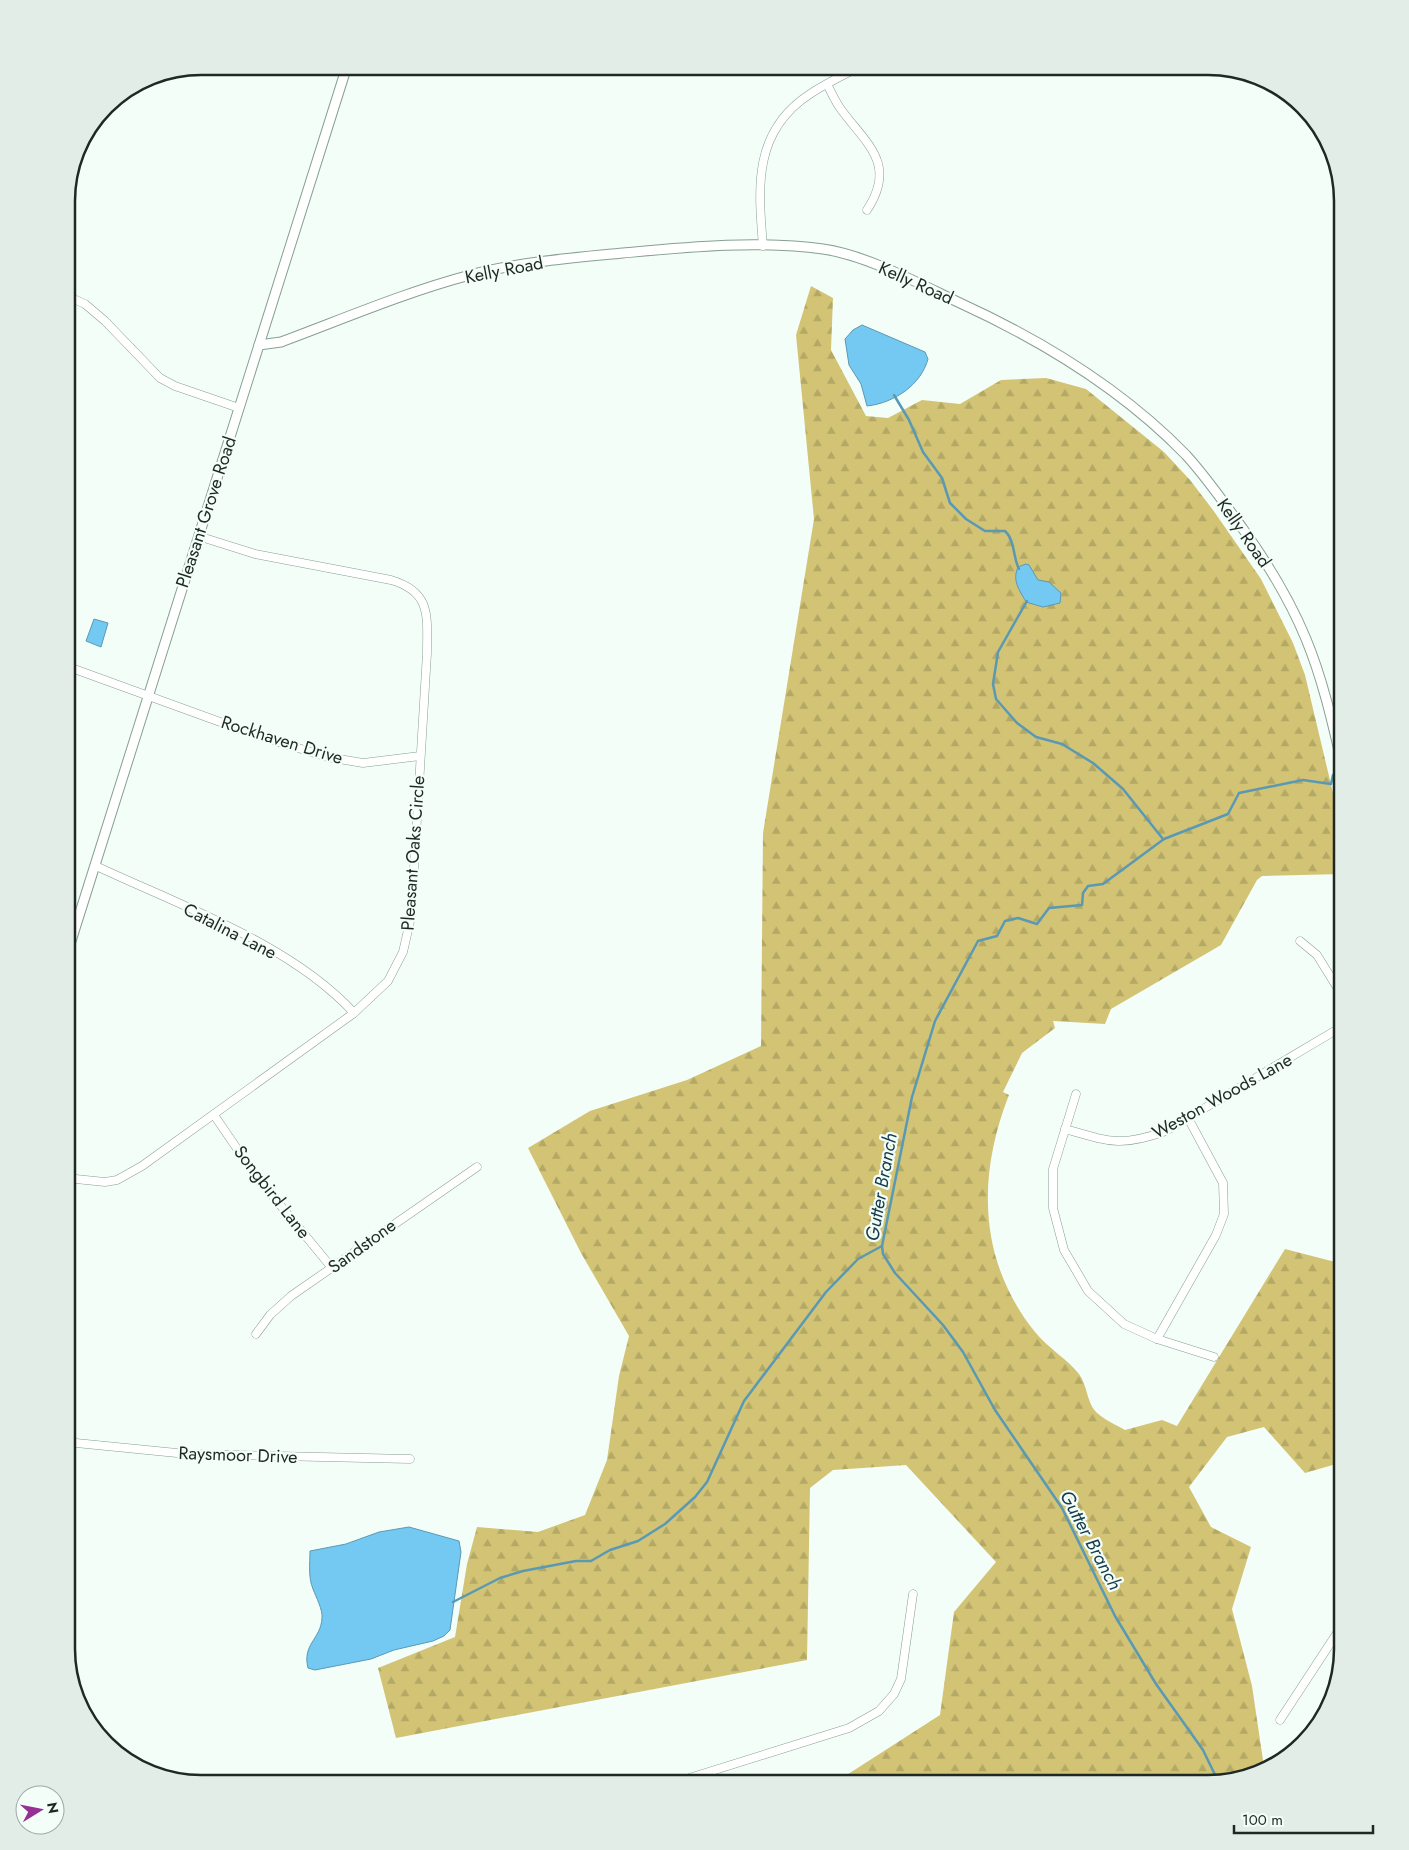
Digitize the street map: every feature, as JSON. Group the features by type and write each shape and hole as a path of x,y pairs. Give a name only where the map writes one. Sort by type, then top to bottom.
{"street":[{"name":"Pleasant Grove Road","path":"75,930 345,75"},
{"path":"763,246 759,181 767,146 780,123 793,107 809,94 844,75"},
{"path":"827,84 841,109 868,140 877,161 878,183 867,210"},
{"name":"Kelly Road","path":"259,345 281,342 430,287 502,268 562,259 666,249 763,246 819,248 845,254 1007,325 1068,359 1165,435 1187,457 1224,502 1258,550 1295,613 1320,677 1334,732"},
{"path":"75,300 85,304 105,321 160,378 174,386 239,408"},
{"name":"Pleasant Oaks Circle","path":"75,1179 99,1183 117,1180 142,1166 214,1115 354,1013 388,981 397,966 407,938 414,891 427,620 423,603 417,593 406,584 255,554 198,536"},
{"name":"Rockhaven Drive","path":"75,669 148,694 256,735 327,758 363,763 420,756"},
{"name":"Catalina Lane","path":"96,866 207,917 280,955 322,984 354,1013"},
{"path":"1300,941 1317,955 1334,982"},
{"name":"Weston Woods Lane","path":"1065,1129 1104,1140 1138,1141 1166,1131 1334,1031"},
{"path":"1076,1094 1054,1169 1053,1179 1053,1208 1064,1250 1088,1291 1124,1324 1157,1339 1214,1357"},
{"name":"Songbird Lane","path":"214,1115 253,1172 332,1268"},
{"path":"1157,1339 1216,1235 1224,1214 1223,1183 1188,1118"},
{"name":"Sandstone","path":"256,1334 270,1315 291,1296 477,1167"},
{"name":"Raysmoor Drive","path":"75,1443 186,1454 410,1459"},
{"path":"700,1775 849,1728 879,1711 894,1694 901,1680 913,1594"},
{"path":"1280,1720 1334,1638"}],"green space":[{"path":"811,286 833,298 831,350 866,416 888,418 922,400 960,404 1001,380 1046,378 1086,389 1164,452 1190,480 1213,510 1261,579 1293,643 1305,675 1334,797 1334,874 1262,876 1257,880 1221,945 1111,1009 1105,1024 1053,1021 1055,1028 1022,1053 1003,1092 1009,1095 992,1156 988,1187 993,1247 1002,1276 1016,1305 1040,1338 1069,1363 1082,1378 1091,1404 1096,1412 1125,1430 1162,1420 1177,1426 1285,1249 1334,1262 1334,1465 1305,1473 1264,1427 1227,1437 1189,1487 1211,1527 1251,1547 1232,1609 1252,1686 1263,1762 1241,1771 1208,1775 847,1775 940,1715 954,1612 996,1562 906,1465 833,1470 810,1488 807,1660 396,1738 378,1668 455,1637 467,1564 477,1527 538,1532 585,1515 607,1460 619,1376 629,1336 581,1253 528,1148 590,1111 687,1080 761,1046 763,833 814,519 796,335"}],"water":[{"path":"862,325 925,352 928,359 913,385 896,397 867,406 861,384 849,365 845,339 853,330"},
{"path":"1026,564 1029,565 1038,580 1049,582 1061,593 1060,603 1043,607 1026,602 1017,585 1016,572 1018,567"},
{"path":"94,619 108,623 101,647 86,641"},
{"path":"409,1527 459,1541 461,1552 450,1630 444,1636 433,1641 394,1650 371,1659 315,1670 308,1668 308,1653 319,1631 322,1618 310,1580 310,1551 346,1544 379,1532"}],"waterway":[{"path":"894,395 909,420 923,452 942,478 950,503 966,519 985,531 1005,531 1011,539 1019,569"},
{"path":"1027,601 998,652 993,684 996,699 1017,723 1036,737 1062,744 1093,763 1123,789 1163,839"},
{"name":"Gutter Branch","path":"1215,1775 1203,1750 1156,1684 1115,1616 1062,1508 995,1410 963,1352 943,1325 895,1273 883,1254 882,1246 912,1097 935,1021 978,941 997,936 1005,921 1018,918 1037,924 1049,908 1082,905 1083,893 1088,886 1103,884 1164,839 1228,814 1239,793 1303,780 1331,784 1333,775"},
{"path":"453,1602 500,1578 523,1571 576,1561 591,1561 610,1550 638,1541 665,1524 695,1497 707,1482 744,1401 826,1292 858,1259 882,1246"}]}
